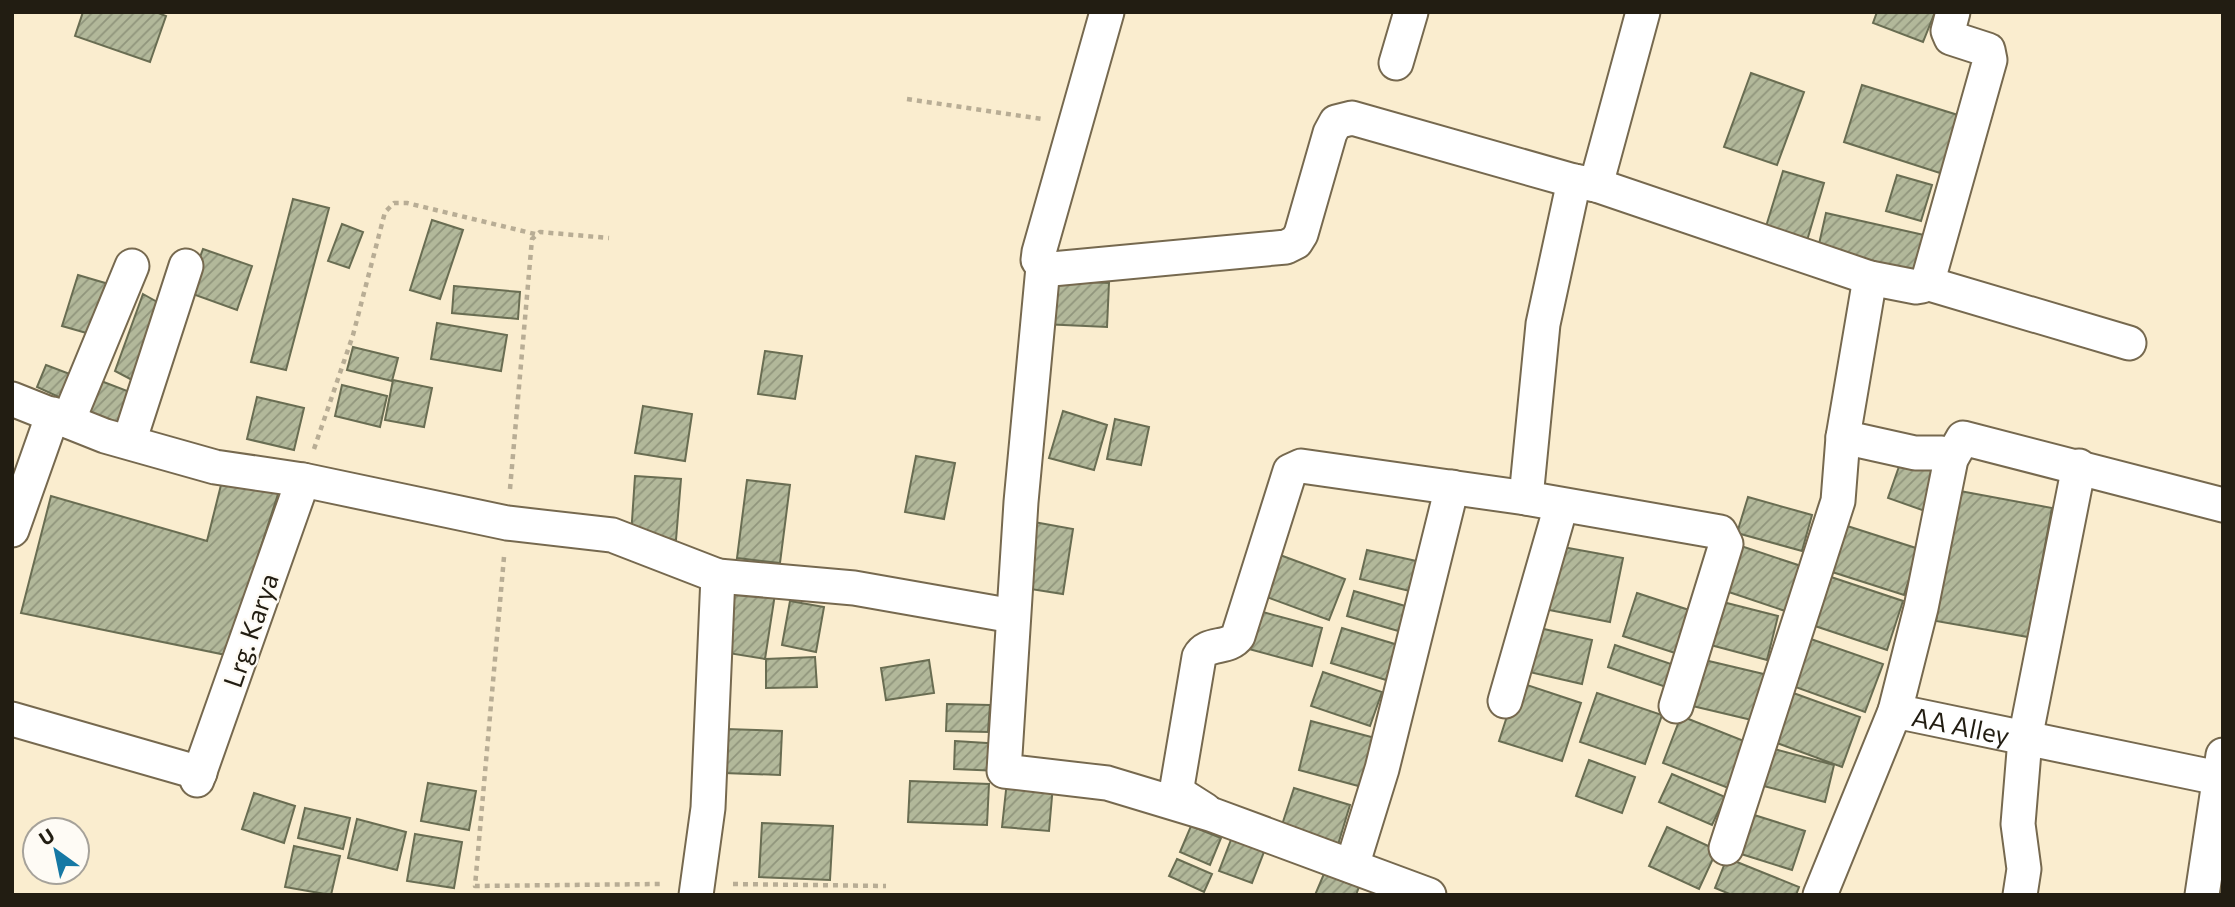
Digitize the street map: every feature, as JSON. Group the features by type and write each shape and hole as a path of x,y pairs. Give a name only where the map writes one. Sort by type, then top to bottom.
{"street":[{"path":"1107,12 1039,252 1038,260 1043,267 1013,616 1004,771 1107,783 1213,815 1429,895"},
{"path":"1396,63 1411,12"},
{"path":"1526,498 1543,324 1585,183 1643,12"},
{"path":"1926,283 1990,60 1988,50 1951,38 1948,31 1953,12"},
{"path":"1043,267 1052,269 1286,247 1296,242 1301,234 1330,133 1342,118 1352,118 1585,183 1870,278 1916,287 1926,283 2129,343"},
{"path":"12,530 132,266"},
{"path":"130,442 186,266"},
{"path":"1726,848 1838,501 1843,437 1870,278"},
{"path":"12,399 130,442 215,467 303,480 507,523 612,535 718,576 854,588 1013,616"},
{"path":"1843,437 1915,453 1942,453 1951,459"},
{"path":"1895,711 1922,608 1951,459 1963,438 2223,505"},
{"path":"1213,815 1183,796 1177,787 1199,657 1206,649 1232,643 1238,636 1290,471 1301,466 1526,498 1720,532 1726,544 1676,706"},
{"path":"2020,895 2024,862 2018,824 2025,739 2079,466"},
{"name":"Lrg. Karya","path":"12,719 198,777 303,480"},
{"path":"1352,866 1382,769 1452,487"},
{"path":"1505,701 1562,506"},
{"path":"696,889 708,808 718,576"},
{"name":"AA Alley","path":"1820,895 1895,711 2025,739 2221,771"},
{"path":"2202,895 2221,771"}],"path":[{"path":"907,99 1077,124"},
{"path":"303,480 353,335 385,212 394,203 407,203 536,234"},
{"path":"475,886 696,889 886,886"}],"building":[{"path":"83,12 156,12 166,16 150,62 75,36"},
{"path":"1877,12 1935,12 1923,42 1873,23"},
{"path":"1751,73 1804,92 1777,165 1724,147"},
{"path":"1862,85 1961,116 1943,174 1844,142"},
{"path":"1783,171 1824,183 1806,244 1764,233"},
{"path":"1897,175 1932,185 1921,221 1886,211"},
{"path":"293,199 329,208 286,370 251,362"},
{"path":"1826,213 1924,235 1914,276 1817,253"},
{"path":"432,220 463,230 440,299 410,290"},
{"path":"342,224 363,232 349,268 328,261"},
{"path":"203,249 252,266 237,310 187,292"},
{"path":"78,275 112,285 97,336 62,326"},
{"path":"1044,280 1109,283 1107,327 1042,324"},
{"path":"454,286 520,292 518,319 452,313"},
{"path":"143,294 166,307 136,382 115,371"},
{"path":"437,323 507,335 501,371 431,359"},
{"path":"353,347 398,358 392,381 347,370"},
{"path":"765,351 802,356 795,399 758,394"},
{"path":"46,365 83,379 74,404 37,387"},
{"path":"393,380 432,388 424,427 385,420"},
{"path":"101,381 130,392 120,427 86,417"},
{"path":"342,385 387,396 380,427 335,416"},
{"path":"257,397 304,408 294,450 247,439"},
{"path":"643,406 692,414 685,461 635,453"},
{"path":"1063,411 1107,425 1094,470 1049,458"},
{"path":"1115,419 1149,427 1141,465 1107,459"},
{"path":"916,456 955,463 944,519 905,512"},
{"path":"1902,458 1938,470 1925,511 1888,498"},
{"path":"635,476 681,479 676,540 631,536"},
{"path":"747,480 790,485 780,563 737,558"},
{"path":"222,481 279,491 226,655 21,613 51,496 207,541"},
{"path":"1960,491 2052,508 2028,637 1936,621"},
{"path":"1748,497 1812,515 1802,551 1737,533"},
{"path":"1034,522 1073,529 1063,594 1024,588"},
{"path":"1841,524 1919,549 1904,595 1826,570"},
{"path":"1735,544 1801,566 1785,611 1720,589"},
{"path":"1552,545 1623,558 1610,622 1539,608"},
{"path":"1367,550 1421,562 1414,592 1360,579"},
{"path":"1280,555 1345,579 1329,620 1264,596"},
{"path":"1825,575 1903,601 1887,650 1809,624"},
{"path":"718,578 775,594 765,659 728,653"},
{"path":"1354,591 1412,608 1405,633 1347,616"},
{"path":"1637,593 1689,610 1675,653 1623,636"},
{"path":"1715,600 1778,616 1767,660 1703,643"},
{"path":"790,601 824,607 816,652 782,645"},
{"path":"1259,611 1322,628 1312,666 1249,649"},
{"path":"1531,626 1592,640 1582,684 1521,670"},
{"path":"1342,628 1398,645 1386,680 1331,663"},
{"path":"1805,637 1883,664 1865,712 1787,684"},
{"path":"1615,645 1677,666 1669,688 1608,667"},
{"path":"815,657 817,687 766,688 766,659"},
{"path":"1696,658 1768,675 1756,721 1684,704"},
{"path":"929,660 934,693 886,700 881,668"},
{"path":"1323,672 1382,692 1370,726 1311,706"},
{"path":"1518,682 1581,703 1562,761 1499,741"},
{"path":"1785,690 1860,717 1842,767 1766,739"},
{"path":"1597,693 1662,715 1645,764 1580,742"},
{"path":"947,704 990,705 988,732 946,731"},
{"path":"1681,716 1749,743 1731,789 1663,763"},
{"path":"1311,721 1375,738 1362,787 1299,770"},
{"path":"726,729 782,731 780,775 724,773"},
{"path":"955,741 1002,744 1000,771 954,769"},
{"path":"1767,747 1834,765 1825,802 1756,784"},
{"path":"1589,760 1635,777 1622,813 1576,796"},
{"path":"1672,774 1725,797 1712,825 1659,802"},
{"path":"910,781 989,784 987,825 908,822"},
{"path":"1007,781 1053,785 1049,831 1002,827"},
{"path":"428,783 476,791 469,830 421,821"},
{"path":"1294,788 1350,805 1337,848 1280,831"},
{"path":"254,793 295,806 284,843 242,829"},
{"path":"305,808 350,818 343,849 298,838"},
{"path":"1751,814 1805,831 1792,870 1738,853"},
{"path":"357,819 406,832 397,870 348,858"},
{"path":"762,823 833,826 830,880 759,877"},
{"path":"1191,826 1221,838 1210,865 1180,852"},
{"path":"1667,827 1717,850 1699,889 1649,866"},
{"path":"1234,832 1267,844 1252,883 1219,871"},
{"path":"415,834 462,842 454,888 407,881"},
{"path":"294,846 340,856 331,895 285,887"},
{"path":"1727,858 1799,887 1796,895 1732,895 1715,888"},
{"path":"1177,859 1212,874 1204,892 1169,876"},
{"path":"1326,869 1360,884 1356,895 1315,895"}]}
